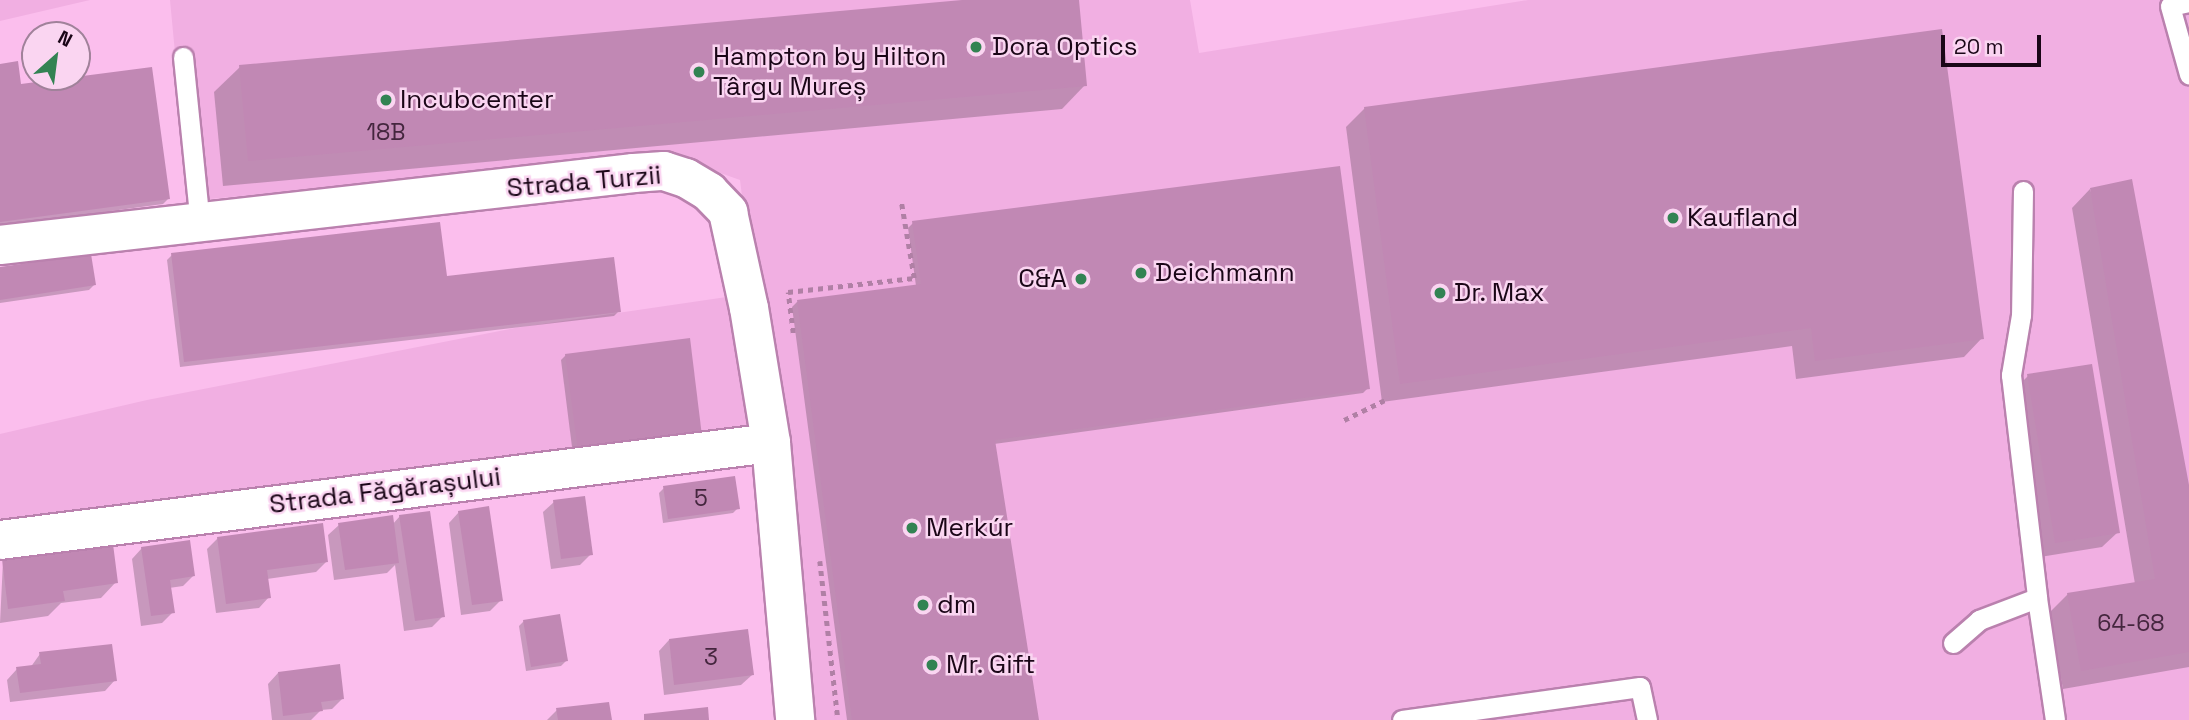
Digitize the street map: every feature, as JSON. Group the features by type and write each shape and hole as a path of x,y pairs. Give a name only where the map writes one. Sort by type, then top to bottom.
{"street":[{"name":"Strada Turzii","path":"0,245 664,170 686,178 709,192 728,212 749,308 771,443 795,720"},
{"name":"Strada Făgărașului","path":"0,540 771,443"}],"lane":[{"path":"2189,2 2170,6 2189,74"},
{"path":"183,57 200,223"},
{"path":"2022,191 2021,315 2011,375 2037,598 2055,720"},
{"path":"1952,643 1979,620 2037,598"},
{"path":"1402,720 1640,687 1647,720"}],"path":[{"path":"794,343 788,292 914,278 901,201"},
{"path":"1344,420 1389,398"},
{"path":"820,554 838,720"}],"shaded area":[{"path":"0,0 90,0 0,21"},
{"path":"170,0 1190,0 1199,53 1528,0 2189,0 2189,720 810,720 772,433 0,526 0,434 147,400 515,328 754,293 740,180 670,155 189,201"}],"building":[{"path":"962,0 1079,0 1087,86 248,161 239,65"},
{"name":"Kaufland","path":"1942,29 1984,339 1815,361 1811,328 1400,384 1364,107"},
{"path":"18,61 21,91 91,91 91,75 152,67 170,199 0,222 0,64"},
{"path":"1340,166 1370,389 995,440 1039,720 852,720 797,300 921,284 912,221"},
{"path":"2132,179 2189,485 2189,652 2081,671 2067,593 2155,579 2090,188"},
{"path":"440,222 447,276 614,257 621,312 184,362 171,253"},
{"path":"91,254 96,285 0,300 0,267"},
{"path":"690,338 702,436 578,451 565,354"},
{"path":"2092,364 2120,533 2055,543 2027,374"},
{"path":"735,476 740,509 668,519 663,486"},
{"path":"585,496 593,555 561,559 553,500"},
{"path":"489,506 503,601 472,605 458,511"},
{"path":"430,511 445,617 415,621 399,515"},
{"path":"393,515 399,563 345,570 338,523"},
{"path":"323,523 328,562 267,570 271,598 226,604 217,537"},
{"path":"190,540 195,576 170,580 175,613 151,616 141,547"},
{"path":"113,544 118,583 63,591 65,601 8,609 2,559"},
{"path":"560,614 568,661 531,667 523,620"},
{"path":"748,629 754,675 674,685 669,639"},
{"path":"112,644 117,681 20,693 16,667 41,664 39,652"},
{"path":"340,664 344,699 321,702 323,711 283,716 278,672"},
{"path":"609,702 612,720 558,720 556,708"},
{"path":"708,707 709,720 644,720 644,714"}],"place":[{"name":"Dora Optics","path":"976,47"},
{"name":"Hampton by Hilton Târgu Mureș","path":"699,72"},
{"name":"Incubcenter","path":"386,100"},
{"name":"Kaufland","path":"1673,218"},
{"name":"Deichmann","path":"1141,273"},
{"name":"C&A","path":"1081,279"},
{"name":"Dr. Max","path":"1440,293"},
{"name":"Merkúr","path":"912,528"},
{"name":"dm","path":"923,605"},
{"name":"Mr. Gift","path":"932,665"}]}
